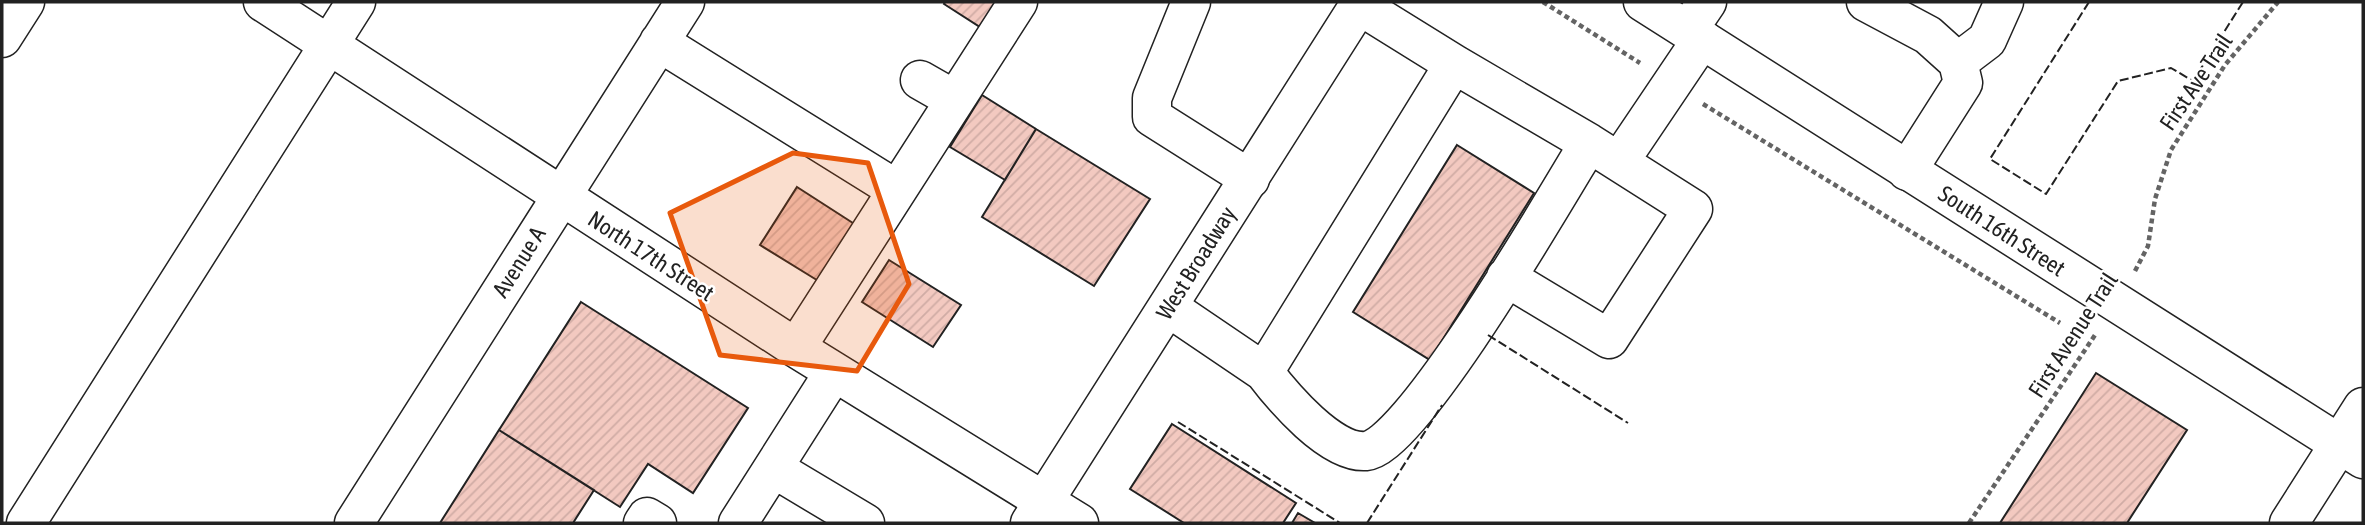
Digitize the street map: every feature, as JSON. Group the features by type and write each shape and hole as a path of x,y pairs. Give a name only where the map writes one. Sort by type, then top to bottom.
{"street":[{"path":"2,38 25,2"},
{"name":"North 17th Street","path":"263,2 560,197 834,372 1037,513 1079,523"},
{"path":"26,523 356,2"},
{"name":"Avenue A","path":"354,523 685,2"},
{"path":"796,348 1018,2"},
{"path":"1191,2 1152,99 1152,117 1250,179"},
{"name":"South 16th Street","path":"1643,2 1699,24 1908,170 2351,451"},
{"path":"1866,2 1928,36 1958,62 1963,83 1908,170"},
{"path":"1958,62 1987,40 2004,2"},
{"path":"1360,3 1454,64 1693,209 1609,339 1506,277"},
{"name":"West Broadway","path":"1037,513 1360,3"},
{"path":"1168,307 1264,372 1288,404 1321,431 1351,449 1365,452 1377,449 1398,431 1424,398 1506,277 1604,153 1673,84 1699,24"},
{"path":"659,42 897,190"},
{"path":"1264,372 1454,64"},
{"path":"919,80 955,100"},
{"path":"738,523 834,372"},
{"path":"2289,523 2351,451 2363,407"},
{"path":"773,468 865,523"},
{"path":"643,523 647,517 657,523"}],"path":[{"path":"1543,2 2060,323"},
{"name":"First Ave Trail","path":"2171,150 2225,65 2278,2"},
{"name":"First Avenue Trail","path":"1969,523 2115,303 2148,246 2155,199 2171,150"}],"highlighted area":[{"path":"793,153 868,163 909,284 857,371 720,355 670,213"}],"building":[{"path":"996,2 980,27 944,4"},
{"path":"982,95 1036,129 1005,180 950,147"},
{"path":"1036,129 1150,199 1094,286 982,217"},
{"path":"1457,145 1534,193 1430,360 1353,312"},
{"path":"797,187 856,225 820,282 760,245"},
{"path":"889,260 961,305 933,347 862,302"},
{"path":"581,302 748,408 693,493 648,464 620,507 499,430"},
{"path":"2096,373 2187,430 2127,523 2000,523"},
{"path":"1172,424 1296,503 1283,523 1184,523 1130,489"},
{"path":"499,430 594,490 573,523 440,523"},
{"path":"1298,513 1315,523 1292,523"}],"fence":[{"path":"2089,2 1990,159 2046,194 2118,81 2171,68 2193,81 2243,2"},
{"path":"1488,335 1628,423"},
{"path":"1367,523 1442,405"},
{"path":"1178,422 1340,523"}]}
